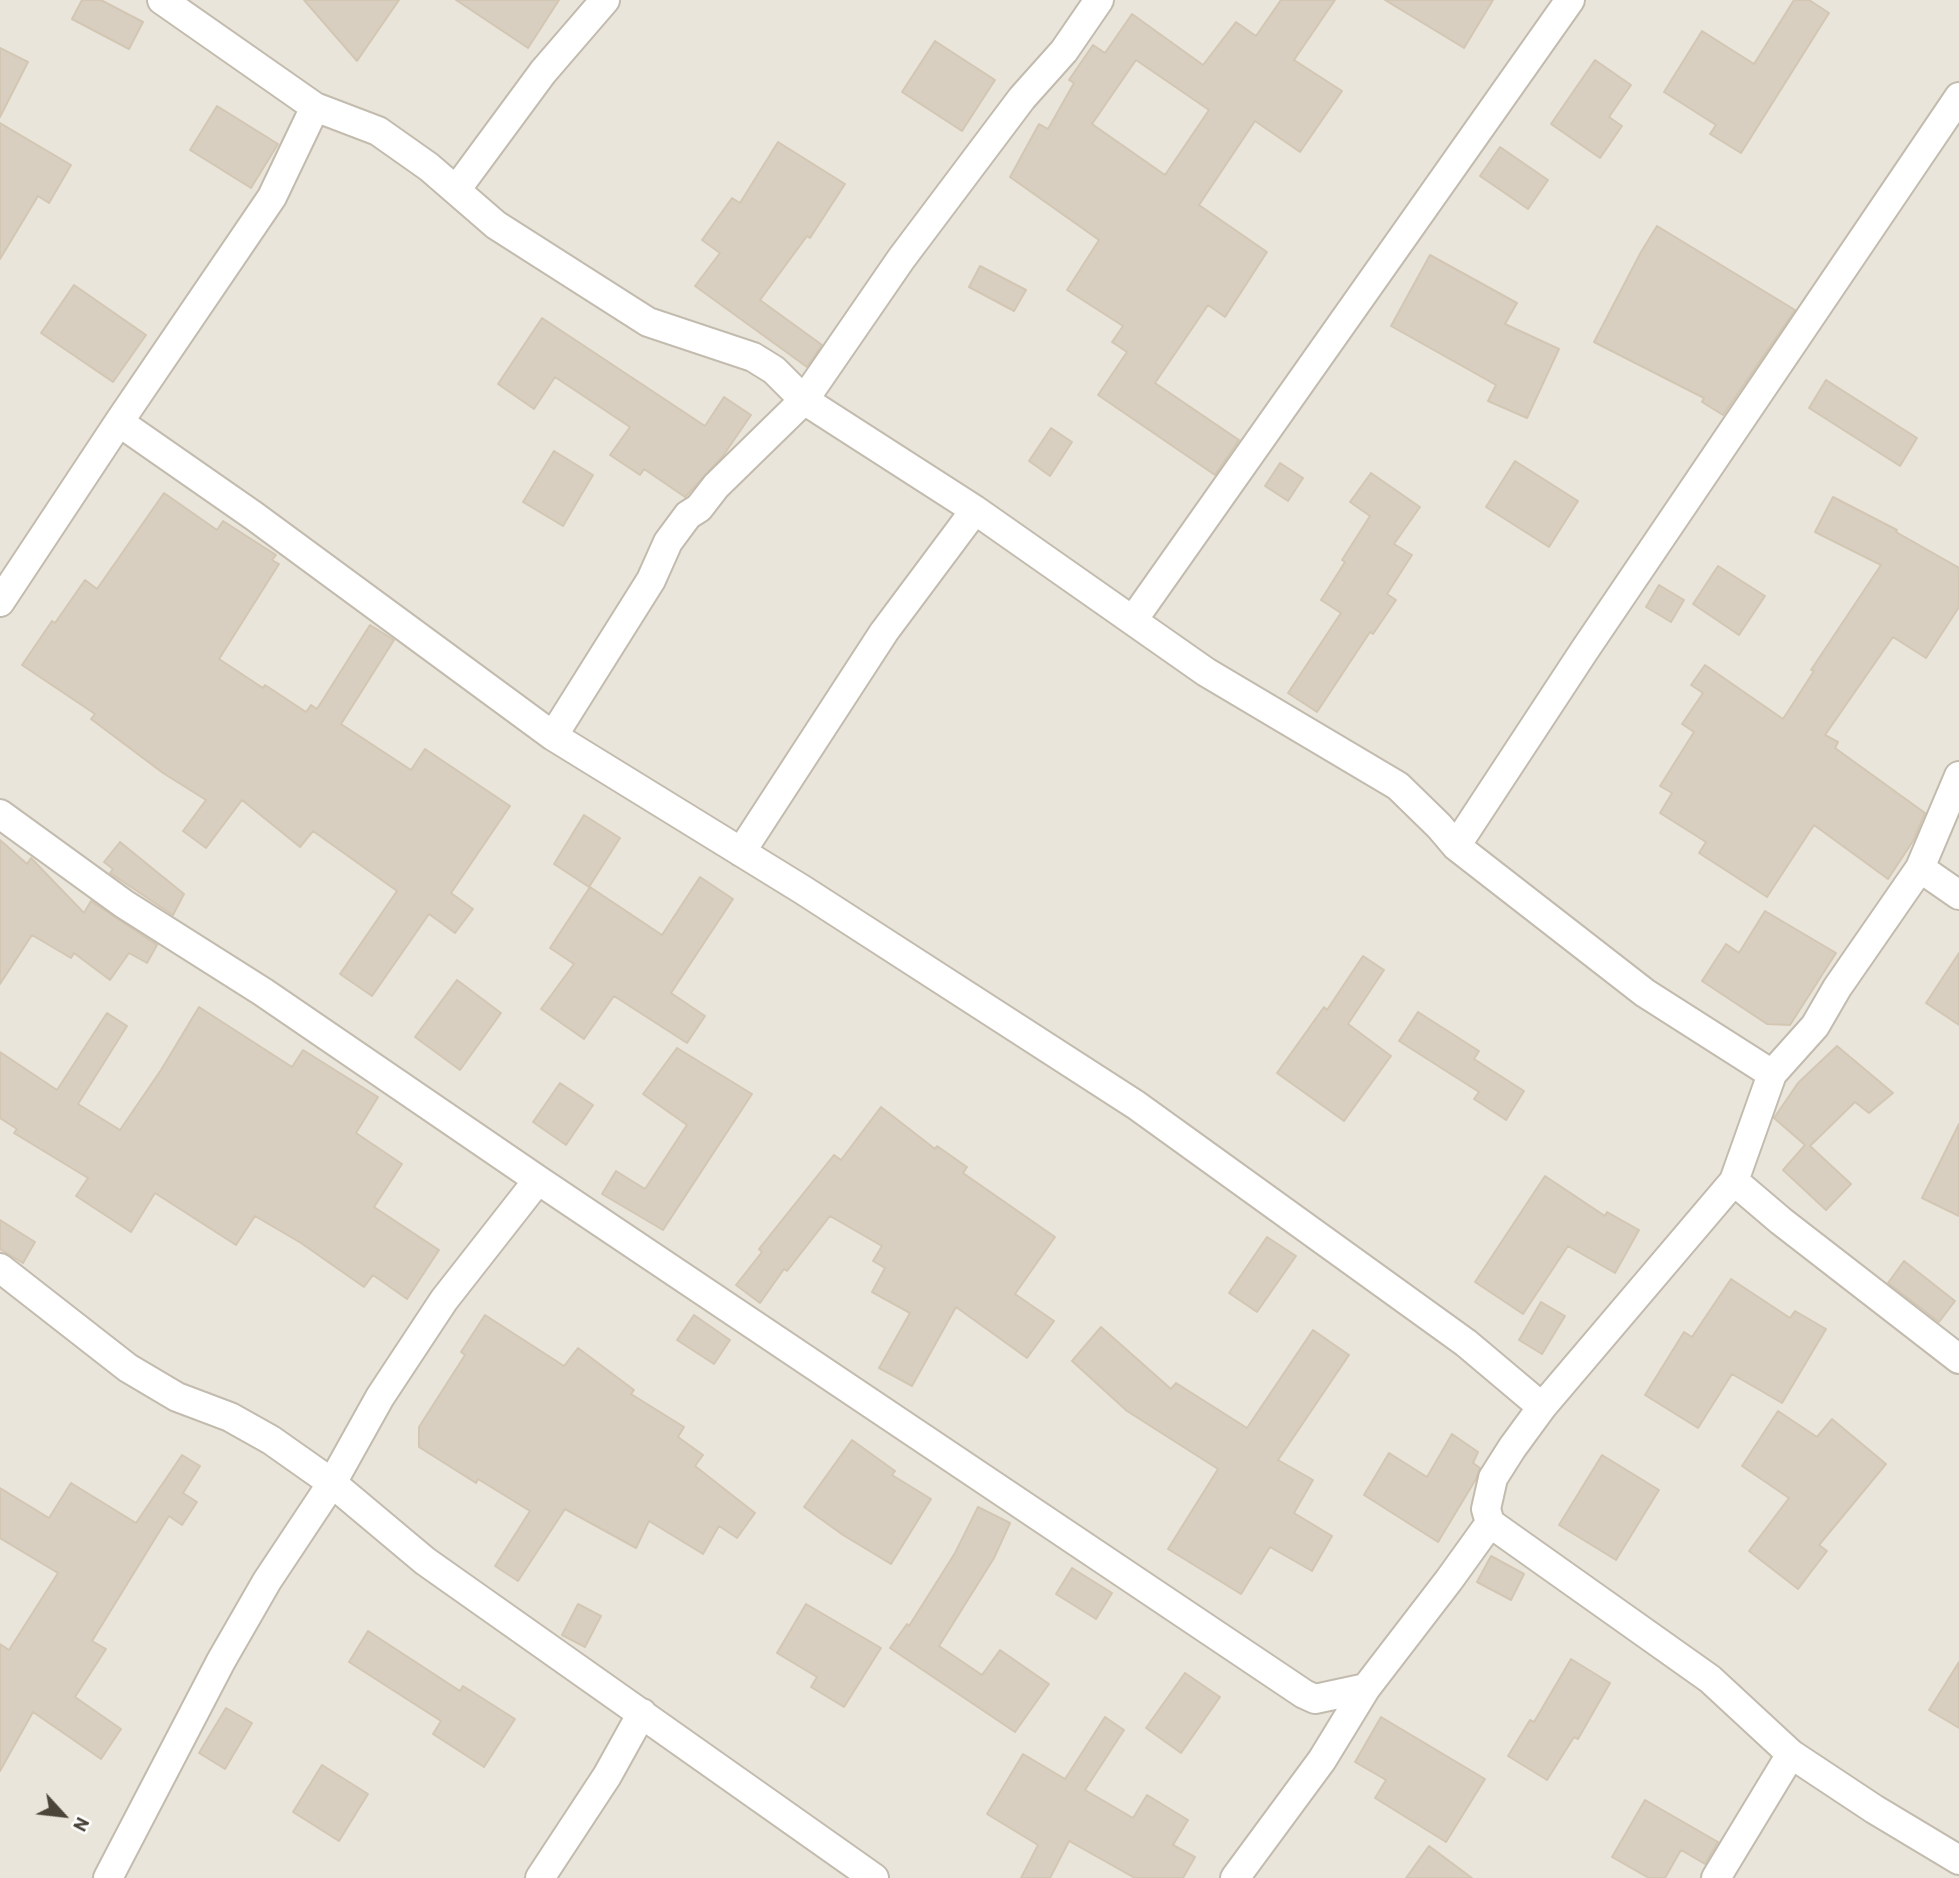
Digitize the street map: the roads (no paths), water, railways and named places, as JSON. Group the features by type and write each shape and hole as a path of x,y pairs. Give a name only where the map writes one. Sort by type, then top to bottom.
{"street":[{"path":"162,0 316,107 377,131 429,167 496,225 648,322 753,358 774,370 804,400 975,510 1206,672 1398,786 1456,846 1645,993 1772,1074"},
{"path":"456,190 543,72 605,0"},
{"path":"553,737 651,580 668,542 688,515 699,508 716,486 804,400 901,259 1022,98 1064,51 1099,0"},
{"path":"1133,620 1570,0"},
{"path":"1456,846 1959,97"},
{"path":"0,602 118,422 272,197 316,107"},
{"path":"118,422 254,516 553,737 741,852 1136,1105 1466,1343 1542,1407"},
{"path":"741,852 884,632 975,510"},
{"path":"1959,776 1920,868 1837,988 1815,1026 1772,1074 1734,1181 1542,1407 1493,1478 1486,1509 1490,1523 1710,1679 1791,1754 1874,1809 1959,1860"},
{"path":"0,814 124,904 274,999 538,1180 1304,1694 1315,1699 1366,1688"},
{"path":"1920,868 1959,895"},
{"path":"108,1878 221,1661 267,1581 331,1483 380,1397 444,1300 538,1180"},
{"path":"1734,1181 1781,1221 1959,1359"},
{"path":"4,1277 128,1368 177,1397 240,1423 271,1440 331,1483 425,1561 874,1878"},
{"path":"1235,1878 1322,1760 1366,1688 1490,1523"},
{"path":"540,1878 607,1776 642,1713"},
{"path":"1716,1878 1791,1754"}]}
